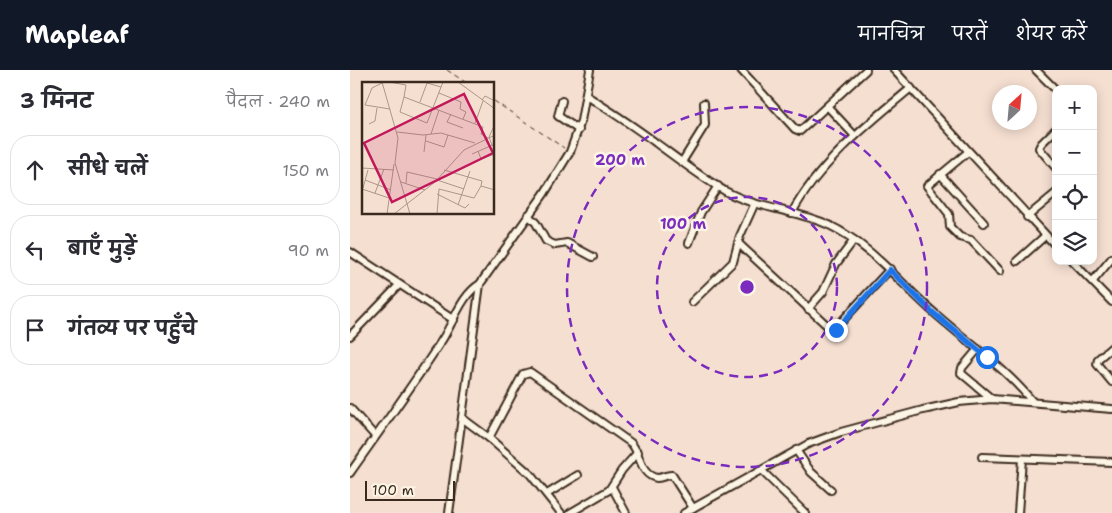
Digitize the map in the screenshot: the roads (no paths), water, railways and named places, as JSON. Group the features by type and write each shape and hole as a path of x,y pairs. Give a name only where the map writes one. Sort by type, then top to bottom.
{"street":[{"path":"350,473 471,292 481,282 570,152 579,130 587,96 590,70"},
{"path":"741,70 798,131 806,128 866,70"},
{"path":"894,70 1052,242"},
{"path":"1036,70 1052,86"},
{"path":"792,213 802,195 855,136 911,88"},
{"path":"587,96 718,186 754,205 792,213 829,225 854,240 890,270 930,309 978,349 1032,401"},
{"path":"562,101 558,116 579,130"},
{"path":"682,162 705,125 704,104"},
{"path":"828,106 855,136"},
{"path":"1052,133 1039,148 1052,163"},
{"path":"968,152 926,186 949,214 950,227 960,237 971,240 1000,271"},
{"path":"940,174 984,224"},
{"path":"689,243 701,212 718,186"},
{"path":"1027,217 1052,196"},
{"path":"692,302 733,262 738,243 754,205"},
{"path":"528,215 536,223 546,241 555,245 567,243 593,257"},
{"path":"1016,260 1045,236"},
{"path":"808,309 823,292 836,264 854,240"},
{"path":"738,243 830,329 835,331 890,270"},
{"path":"350,252 454,320"},
{"path":"1093,281 1112,258"},
{"path":"1076,265 1112,302"},
{"path":"449,513 481,282"},
{"path":"350,336 399,285"},
{"path":"1112,347 1098,359 1097,364 1112,382"},
{"path":"978,349 962,368 962,373 992,399"},
{"path":"489,438 523,374 528,371 625,438 638,452 641,464 648,473 660,478 672,474 693,510"},
{"path":"684,513 693,510 796,450 833,434 942,406 992,399 1112,409"},
{"path":"350,408 375,436"},
{"path":"462,418 489,438 530,474 561,513"},
{"path":"796,450 811,472 831,490"},
{"path":"570,513 604,494 612,487 622,470 638,452"},
{"path":"982,457 1112,462"},
{"path":"1018,513 1022,459"},
{"path":"761,470 805,513"},
{"path":"547,494 578,475"},
{"path":"612,487 626,513"}]}
